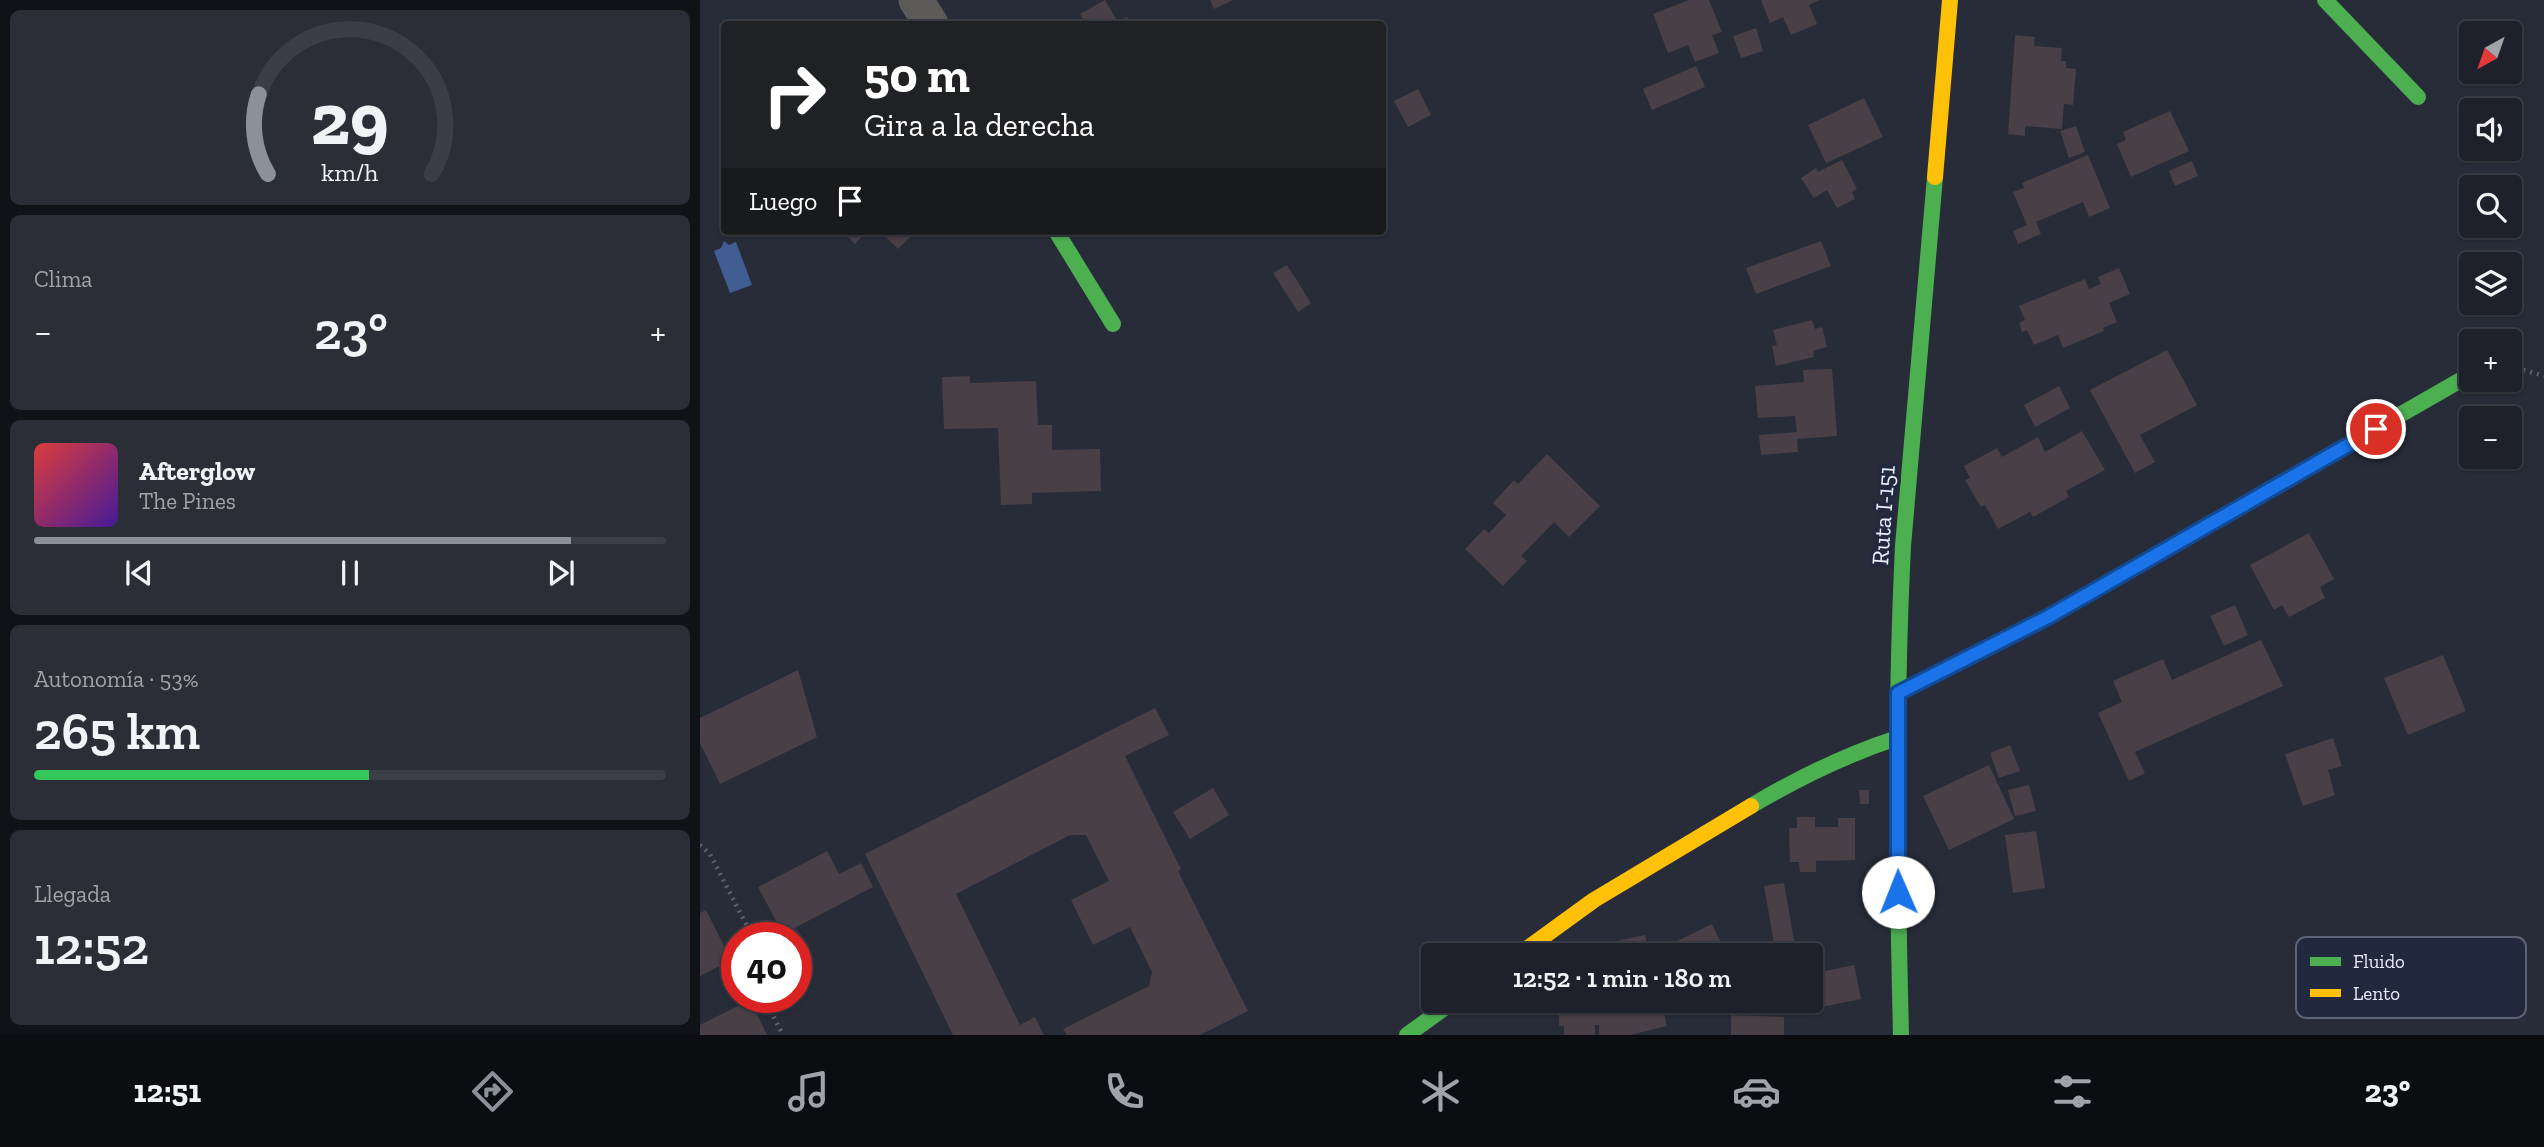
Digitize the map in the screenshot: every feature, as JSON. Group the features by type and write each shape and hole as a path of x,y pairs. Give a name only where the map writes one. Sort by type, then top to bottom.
{"street":[{"path":"916,0 929,21"},
{"name":"Ruta I-151","path":"1901,1035 1898,693 1903,546 1950,0"},
{"path":"2325,0 2418,97"},
{"path":"1058,235 1113,324"},
{"path":"1898,693 2059,611 2459,381"},
{"path":"1535,943 1594,900 1790,783 1852,753 1898,738"},
{"path":"1407,1035 1437,1013"}],"path":[{"path":"2522,370 2544,376"},
{"path":"700,845 710,854 745,922"},
{"path":"772,1013 783,1035"}],"water":[{"path":"724,241 729,245 736,242 752,285 730,293 714,251 721,248"}],"building":[{"path":"1105,0 1117,21 1084,21 1080,14"},
{"path":"1210,0 1233,0 1214,9"},
{"path":"1689,0 1709,0 1722,32 1712,35 1719,53 1695,62 1688,45 1668,53 1653,14"},
{"path":"1761,0 1820,0 1809,5 1817,24 1791,35 1783,17 1770,23"},
{"path":"1756,28 1763,51 1741,58 1733,36"},
{"path":"2015,35 2035,37 2034,46 2062,48 2061,61 2066,61 2066,68 2076,69 2073,105 2064,104 2062,129 2025,126 2025,136 2008,134"},
{"path":"1696,66 1705,87 1652,110 1643,89"},
{"path":"1418,89 1431,115 1408,127 1394,101"},
{"path":"1864,98 1883,137 1826,163 1808,125"},
{"path":"2170,111 2189,151 2131,177 2117,144 2126,140 2123,132"},
{"path":"2076,126 2085,152 2069,158 2060,131"},
{"path":"2088,155 2110,208 2089,217 2083,202 2036,222 2041,234 2018,244 2013,231 2027,225 2013,192 2024,188 2022,183"},
{"path":"1842,160 1857,189 1852,192 1855,199 1837,208 1827,190 1814,198 1801,178 1816,168 1818,172"},
{"path":"2192,161 2198,176 2175,186 2169,171"},
{"path":"846,235 863,235 855,244"},
{"path":"884,235 912,235 898,249"},
{"path":"1821,241 1831,266 1756,294 1746,268"},
{"path":"1287,265 1311,303 1298,312 1273,273"},
{"path":"2119,268 2130,294 2109,303 2117,322 2103,328 2104,331 2063,348 2058,335 2034,345 2027,330 2022,332 2019,323 2025,320 2019,306 2085,279 2089,289 2101,284 2098,277"},
{"path":"1812,320 1815,329 1822,327 1827,347 1813,351 1814,357 1776,366 1772,346 1777,345 1773,330"},
{"path":"2167,350 2197,405 2140,435 2155,462 2135,473 2090,390"},
{"path":"1832,369 1837,436 1797,439 1798,452 1761,455 1759,435 1797,432 1795,416 1758,418 1755,386 1804,382 1803,370"},
{"path":"970,376 970,383 1036,381 1038,425 1052,425 1052,450 1100,449 1101,491 1032,493 1032,504 1001,505 998,428 944,429 942,377"},
{"path":"2059,386 2070,408 2035,427 2024,405"},
{"path":"2082,431 2105,470 2066,491 2069,497 2033,517 2030,512 1998,529 1985,505 1981,507 1965,480 1970,478 1964,466 1997,448 2002,457 2038,437 2045,452"},
{"path":"1547,454 1600,506 1569,537 1554,522 1521,556 1527,561 1503,586 1465,549 1484,529 1489,533 1506,515 1493,503 1514,480 1518,484"},
{"path":"2309,533 2334,579 2320,587 2325,598 2289,617 2282,605 2274,610 2250,565"},
{"path":"2235,605 2248,635 2224,646 2210,616"},
{"path":"2261,640 2283,686 2135,752 2145,773 2129,781 2098,713 2122,702 2113,681 2163,659 2172,680"},
{"path":"2443,655 2466,711 2408,735 2384,678"},
{"path":"798,670 817,737 720,784 700,743 700,718"},
{"path":"1155,708 1169,735 1125,756 1181,869 1178,871 1248,1011 1200,1035 1067,1035 1063,1029 1149,986 1152,972 1130,927 1093,945 1071,900 1109,881 1086,835 1070,835 956,894 1020,1025 1035,1017 1044,1035 953,1035 865,854"},
{"path":"2333,738 2342,766 2328,770 2335,795 2303,806 2285,754"},
{"path":"2010,745 2020,771 1999,778 1990,753"},
{"path":"1989,765 2014,819 1949,850 1923,796"},
{"path":"2029,785 2036,811 2015,816 2008,790"},
{"path":"1213,788 1229,815 1190,839 1173,812"},
{"path":"1859,790 1869,790 1869,804 1860,804"},
{"path":"1797,817 1815,817 1815,827 1838,827 1838,818 1855,818 1855,860 1816,861 1816,872 1800,872 1799,862 1790,862 1789,828 1797,828"},
{"path":"2036,831 2045,888 2013,893 2005,835"},
{"path":"827,851 839,874 861,863 873,887 806,922 777,922 758,887"},
{"path":"1784,883 1794,943 1774,943 1764,886"},
{"path":"706,910 721,940 721,965 700,976 700,913"},
{"path":"1712,924 1721,943 1673,943"},
{"path":"1645,935 1647,943 1608,943"},
{"path":"1854,965 1861,999 1823,1007 1823,971"},
{"path":"724,1013 756,1013 767,1035 700,1035 700,1025"},
{"path":"1559,1013 1664,1013 1667,1026 1630,1035 1599,1035 1599,1025 1595,1025 1595,1035 1564,1035 1564,1026 1559,1026"},
{"path":"1731,1015 1784,1017 1784,1035 1731,1035"}],"traffic: fast":[{"path":"2325,0 2418,97"},
{"path":"1901,1035 1898,790 1900,607 1935,177"},
{"path":"1058,235 1113,324"},
{"path":"1898,693 2048,617 2459,381"},
{"path":"1751,806 1822,768 1897,738"},
{"path":"1407,1035 1437,1013"}],"traffic: slow":[{"path":"1935,177 1950,0"},
{"path":"1535,943 1594,900 1751,806"}],"route":[{"path":"1898,892 1898,693 2126,574 2376,429"}]}
